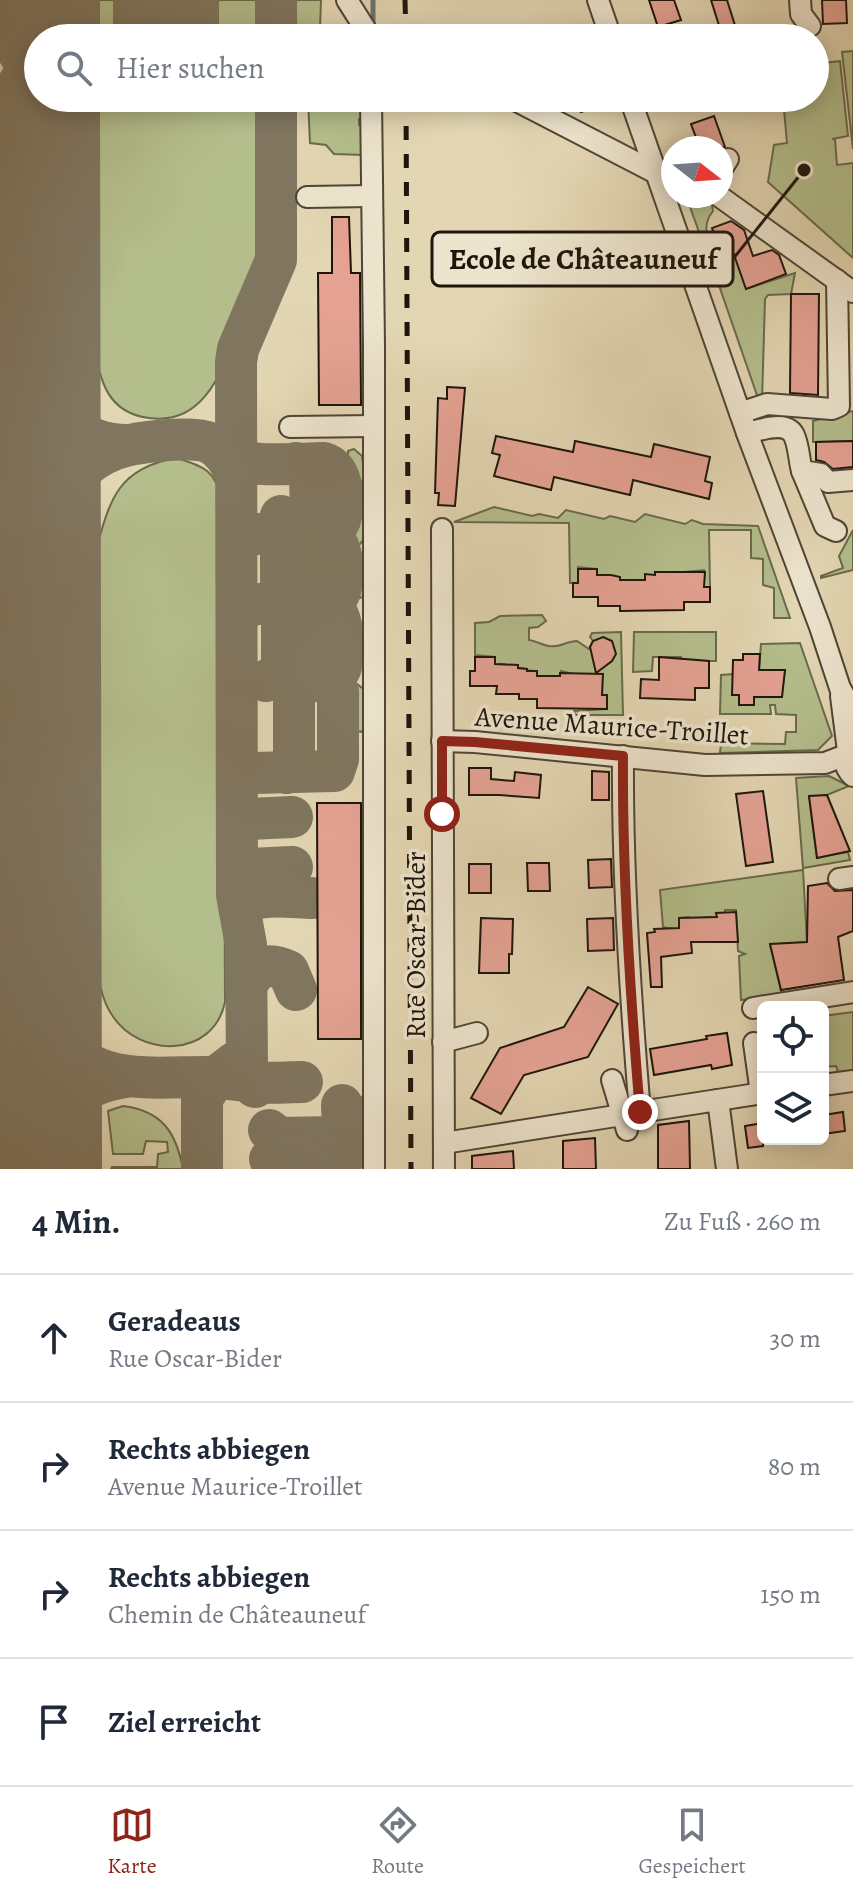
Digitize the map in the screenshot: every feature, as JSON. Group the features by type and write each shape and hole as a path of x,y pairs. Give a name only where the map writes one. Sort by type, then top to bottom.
{"street":[{"path":"347,0 362,24"},
{"path":"598,0 606,24"},
{"path":"800,0 801,14 808,24"},
{"path":"371,112 374,1169"},
{"path":"538,112 661,175"},
{"name":"Avenue Maurice-Troillet","path":"642,112 661,166"},
{"path":"307,197 371,196"},
{"path":"733,206 845,286 839,406 832,409 767,404 740,413"},
{"name":"Avenue Maurice-Troillet","path":"442,741 705,765 850,760 840,688 740,413 675,208"},
{"path":"290,427 374,426"},
{"path":"747,433 776,426 789,429 795,436 802,471 825,526 836,531"},
{"path":"802,471 821,474 828,482 853,480"},
{"name":"Rue Oscar-Bider","path":"442,529 444,1169"},
{"name":"Avenue Maurice-Troillet","path":"840,688 853,711"},
{"path":"623,756 622,823 640,1112 757,1094"},
{"path":"753,1008 853,992"},
{"path":"443,1042 477,1033"},
{"path":"754,1043 759,1073"},
{"path":"444,1143 625,1123 612,1080"},
{"path":"829,1084 853,1081"},
{"path":"718,1100 727,1169"}],"green space":[{"path":"95,0 265,0 265,24 95,24"},
{"path":"295,0 321,0 320,24 296,24"},
{"path":"853,51 853,149 842,52"},
{"path":"840,61 848,136 832,139 835,139 837,165 853,163 853,258 768,182 774,145 787,143 784,112 829,112 829,62"},
{"path":"95,112 265,112 265,258 229,353 211,389 184,414 165,419 143,417 122,408 108,394 95,353"},
{"path":"309,112 364,112 359,125 364,126 364,155 334,154 326,145 310,143"},
{"path":"690,208 713,208 706,227 713,255 708,257"},
{"path":"735,257 746,289 795,273 791,294 768,295 765,299 762,401 759,401 712,265"},
{"path":"853,411 853,441 813,442 813,421"},
{"path":"354,449 362,456 365,479 358,485 348,479 348,451"},
{"path":"176,458 207,471 223,501 225,1002 218,1021 206,1034 174,1046 156,1045 124,1029 106,1004 96,967 96,550 106,515 120,488 141,469"},
{"path":"494,507 532,516 539,514 558,518 566,510 635,522 645,514 685,524 692,520 703,524 758,526 790,618 774,618 774,588 763,585 763,559 751,558 751,530 709,530 710,587 704,587 704,570 685,572 684,583 655,572 655,575 645,575 645,584 639,580 597,579 596,569 578,567 578,583 570,583 569,523 454,522"},
{"path":"354,510 363,512 365,538 360,544 352,546 348,543 349,513"},
{"path":"853,530 853,570 821,578 843,568 839,556"},
{"path":"357,565 366,573 365,596 355,600 349,597 348,568"},
{"path":"542,615 546,621 538,627 529,628 529,640 546,645 577,641 589,649 593,641 590,637 592,633 621,632 623,715 575,715 574,711 607,709 607,696 602,695 602,681 561,671 560,679 537,681 536,671 504,664 495,668 495,657 475,655 475,623 489,622 500,616"},
{"path":"360,626 365,631 365,655 359,663 348,663 349,630"},
{"path":"634,632 716,632 716,661 653,657 652,671 633,672"},
{"path":"800,643 832,736 818,750 720,753 721,743 785,744 786,732 796,732 796,715 776,714 775,705 770,705 771,714 720,714 721,675 733,674 733,694 739,695 740,705 754,705 754,697 781,697 785,670 759,670 761,644"},
{"path":"351,683 366,691 366,727 361,732 348,729 348,686"},
{"path":"829,776 849,786 827,795 809,797 817,857 848,852 850,860 803,868 796,778"},
{"path":"803,870 807,942 770,945 782,994 741,1000 739,956 745,954 738,951 736,910 725,910 725,913 717,913 717,917 705,919 679,918 680,931 663,927 660,890"},
{"path":"853,1012 853,1073 839,1075 836,1066 829,1067 829,1015"},
{"path":"361,1097 367,1103 365,1156 348,1156 348,1100"},
{"path":"123,1106 148,1113 165,1126 176,1144 183,1169 111,1169 157,1167 158,1154 168,1152 167,1142 146,1141 143,1154 113,1154 108,1111"}],"building":[{"path":"649,0 674,0 681,20 657,24"},
{"path":"711,0 727,0 735,24 719,24"},
{"path":"822,0 846,0 847,23 823,24"},
{"path":"714,116 721,136 696,136 691,124"},
{"path":"332,217 349,217 351,273 360,273 361,405 319,405 318,273 332,273"},
{"path":"731,221 744,230 753,256 772,250 779,255 786,274 746,289 732,249 720,253 712,228"},
{"path":"791,294 819,294 818,395 790,393"},
{"path":"447,387 465,388 455,506 438,505 439,493 435,493 438,398 447,399"},
{"path":"496,436 573,452 575,441 651,457 654,444 710,457 705,481 712,483 709,499 633,480 630,495 554,477 551,490 494,476 500,455 492,453"},
{"path":"853,441 853,467 833,469 816,460 816,442"},
{"path":"578,569 597,569 597,575 611,575 620,577 620,580 645,580 645,574 655,575 655,572 705,572 704,587 710,587 710,602 684,602 684,610 620,611 620,606 598,606 598,597 573,597 573,583 578,583"},
{"path":"603,637 612,641 616,654 596,673 590,647 593,641"},
{"path":"743,654 760,654 759,670 785,670 782,697 754,697 754,705 739,705 739,695 732,695 733,660 743,660"},
{"path":"475,657 495,657 495,664 518,665 518,668 527,671 537,671 537,676 603,674 602,695 607,695 607,709 537,708 537,699 519,699 519,694 496,694 497,686 470,686 470,671 475,671"},
{"path":"659,657 709,661 709,688 695,688 695,700 640,698 641,679 659,680"},
{"path":"469,768 491,768 491,779 514,781 515,772 541,775 539,798 469,795"},
{"path":"592,771 609,772 609,800 592,800"},
{"path":"763,791 773,862 746,866 736,794"},
{"path":"827,795 850,851 817,858 809,796"},
{"path":"317,803 361,803 361,1039 318,1039"},
{"path":"611,859 612,887 589,888 588,860"},
{"path":"527,863 549,863 550,891 528,891"},
{"path":"469,864 491,864 491,893 469,893"},
{"path":"827,883 835,891 853,890 853,931 838,937 844,980 781,990 770,944 807,942 808,886"},
{"path":"736,912 738,942 691,942 692,953 661,957 662,987 651,987 647,933 655,932 654,929 679,928 679,918 717,917 716,913"},
{"path":"481,918 513,919 509,973 479,973"},
{"path":"613,918 614,950 588,951 587,919"},
{"path":"588,987 618,1004 588,1057 524,1075 501,1114 471,1098 500,1048 564,1027"},
{"path":"727,1033 732,1065 712,1069 711,1065 654,1075 650,1049"},
{"path":"843,1112 845,1131 829,1133 829,1114"},
{"path":"689,1121 690,1169 658,1169 658,1125"},
{"path":"757,1124 757,1145 763,1146 748,1148 745,1126"},
{"path":"595,1138 596,1169 563,1169 563,1141"},
{"path":"513,1151 514,1169 472,1169 472,1156"}],"waterway":[{"path":"373,0 373,22"}],"taxiway":[{"path":"276,0 276,24"},
{"path":"255,1087 247,1067 246,945 237,895 236,362 238,349 276,260 276,112"},
{"path":"47,361 54,395 69,421 93,439 128,445"},
{"path":"0,387 18,401 32,418 47,458"},
{"path":"48,554 53,521 64,491 85,467 113,450 162,440 201,441 219,449 237,476"},
{"path":"223,453 258,464 324,463 331,466 341,487 342,513 339,522 326,534"},
{"path":"296,463 306,468 310,476 311,517 307,527 297,534 310,546 313,562 310,587 298,604 308,611 311,618 311,662 308,670 296,681"},
{"path":"266,604 277,598 281,591 281,549 277,540 268,534 277,528 281,516"},
{"path":"237,548 244,537 252,534 326,534 332,537 340,550 343,567 339,593 327,604 253,604 245,607 237,619"},
{"path":"266,604 275,608 282,619 282,665 277,675 266,681"},
{"path":"302,681 330,679 341,667 341,623 334,609 327,604"},
{"path":"284,681 291,686 294,695 294,763 287,773"},
{"path":"237,759 242,767 252,773 334,771 338,759 338,692 334,685 325,681"},
{"path":"237,829 246,819 292,817"},
{"path":"237,879 246,869 292,867"},
{"path":"240,910 245,904 262,897 312,898"},
{"path":"247,984 259,969 269,966 288,971 296,990"},
{"path":"48,974 54,1016 66,1043 81,1058 98,1068 139,1077 302,1082"},
{"path":"202,1169 202,1098 216,1077 234,1063"},
{"path":"49,1169 54,1133 67,1106 90,1087 125,1077"},
{"path":"269,1130 279,1138 334,1137 342,1127 342,1105"},
{"path":"270,1159 280,1168 334,1167 343,1158 342,1128"}],"runway":[{"path":"47,0 47,24"},
{"path":"166,0 166,24"},
{"path":"47,112 49,1169"}],"railway":[{"path":"405,0 406,24"},
{"path":"406,112 411,1169"}],"place":[{"name":"Ecole de Châteauneuf","path":"804,170"}],"route":[{"path":"442,814 442,741 623,756 622,823 640,1112"}]}
